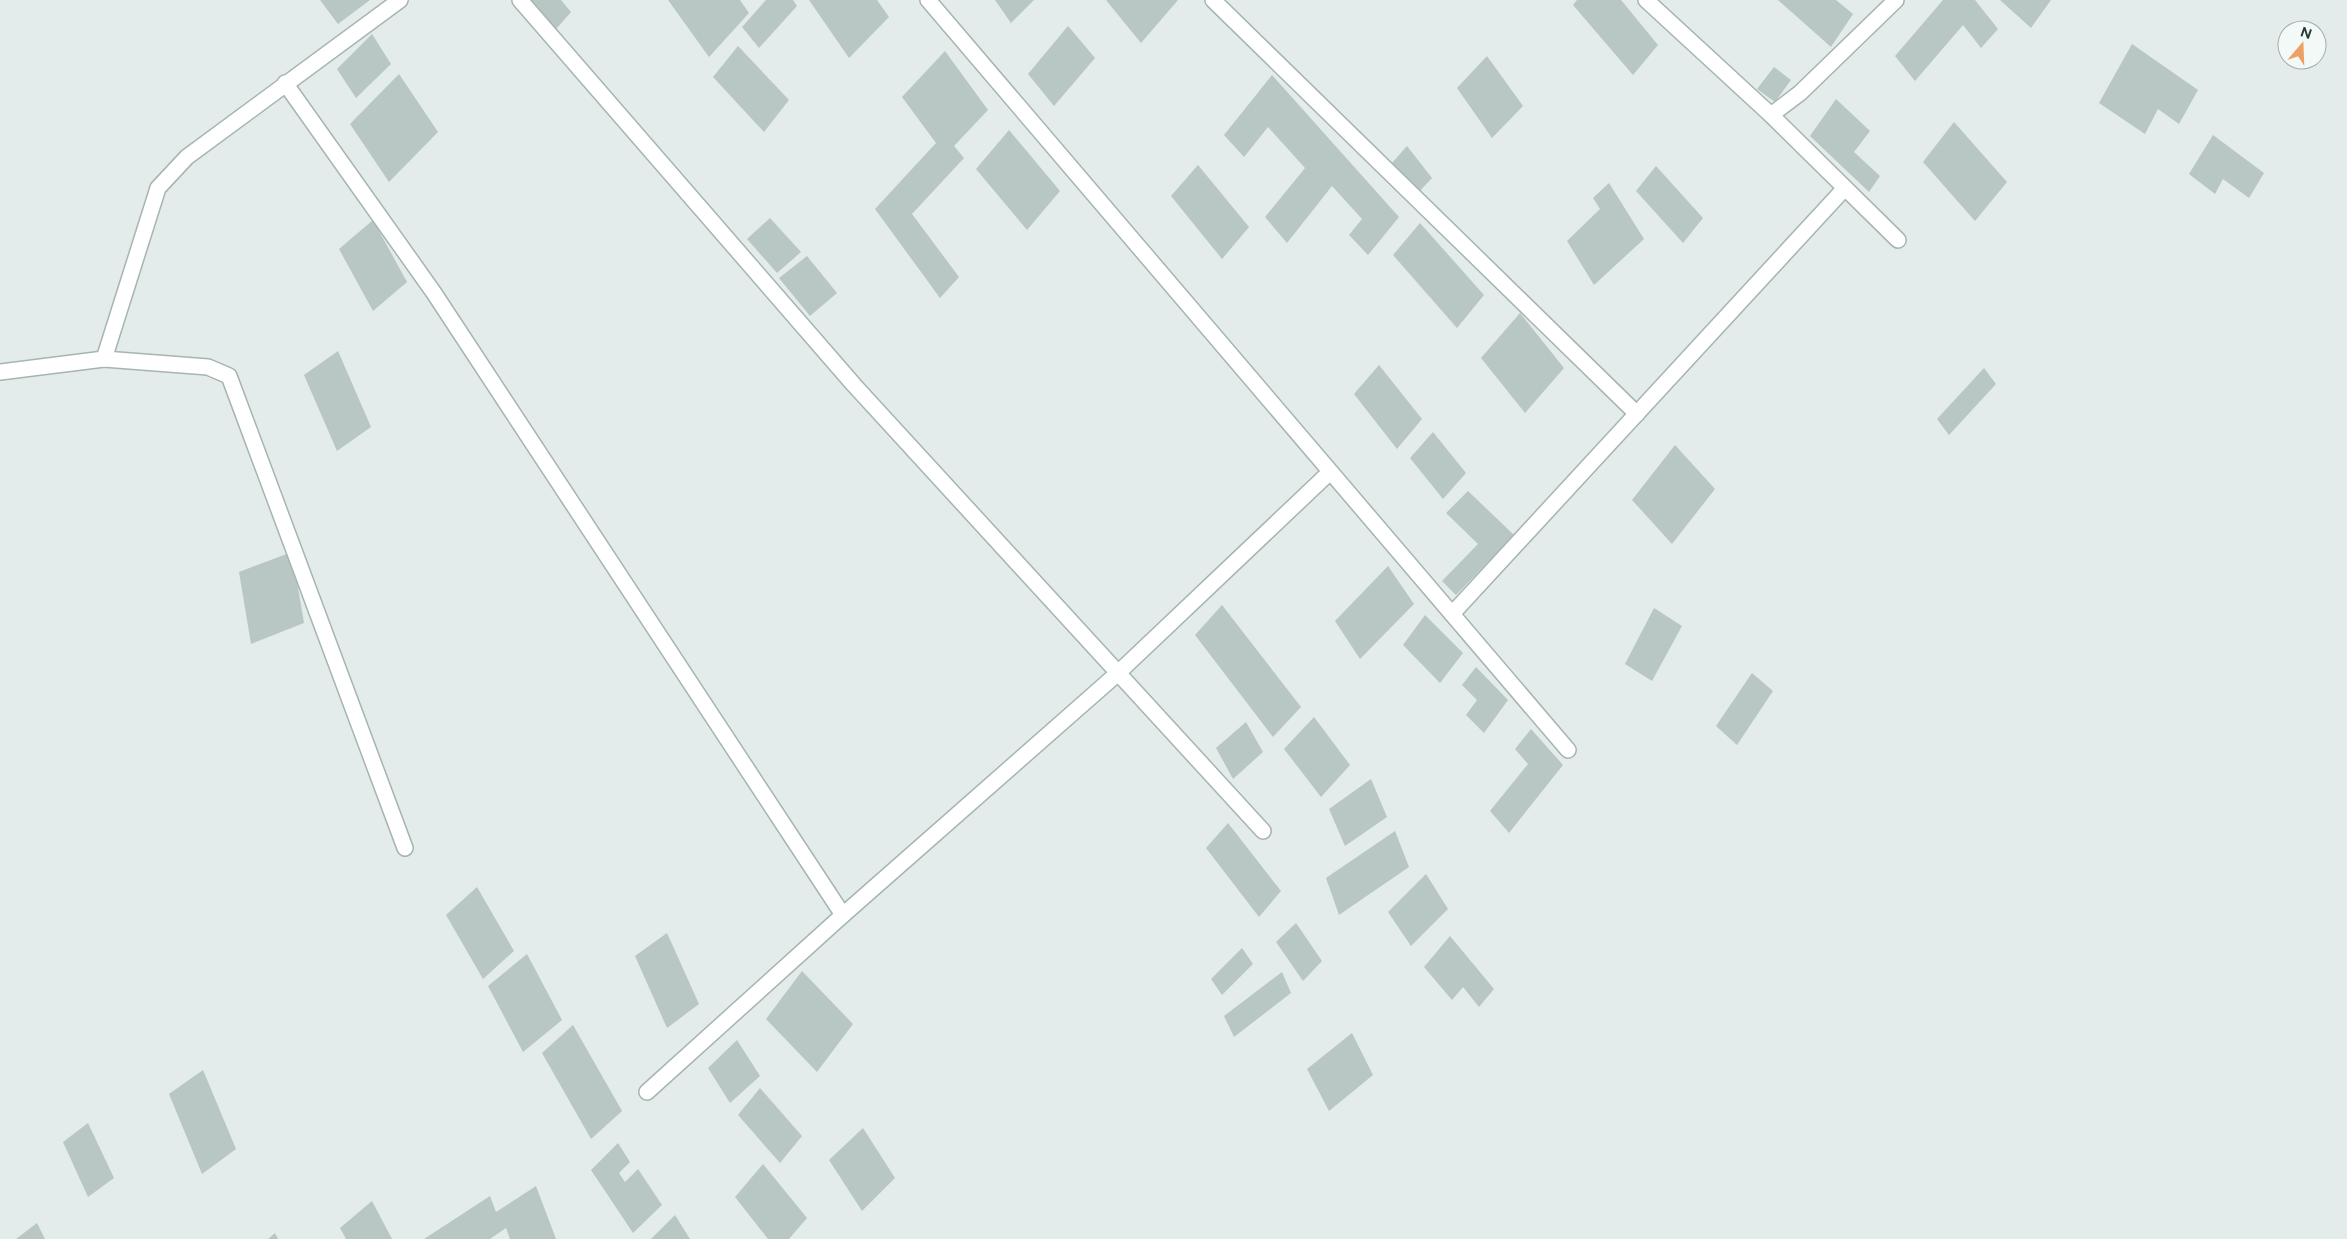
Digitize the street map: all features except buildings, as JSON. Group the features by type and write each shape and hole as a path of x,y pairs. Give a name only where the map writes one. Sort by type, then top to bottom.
{"street":[{"path":"104,359 158,188 186,157 400,0"},
{"path":"520,0 854,385 1263,831"},
{"path":"928,0 1568,750"},
{"path":"1213,0 1636,414"},
{"path":"1646,0 1770,115 1898,240"},
{"path":"1770,115 1800,93 1896,0"},
{"path":"285,84 434,293 843,915"},
{"path":"1452,614 1845,188"},
{"path":"0,372 104,359 208,367 229,376 406,848"},
{"path":"647,1092 843,915 1118,673 1330,472"}]}
